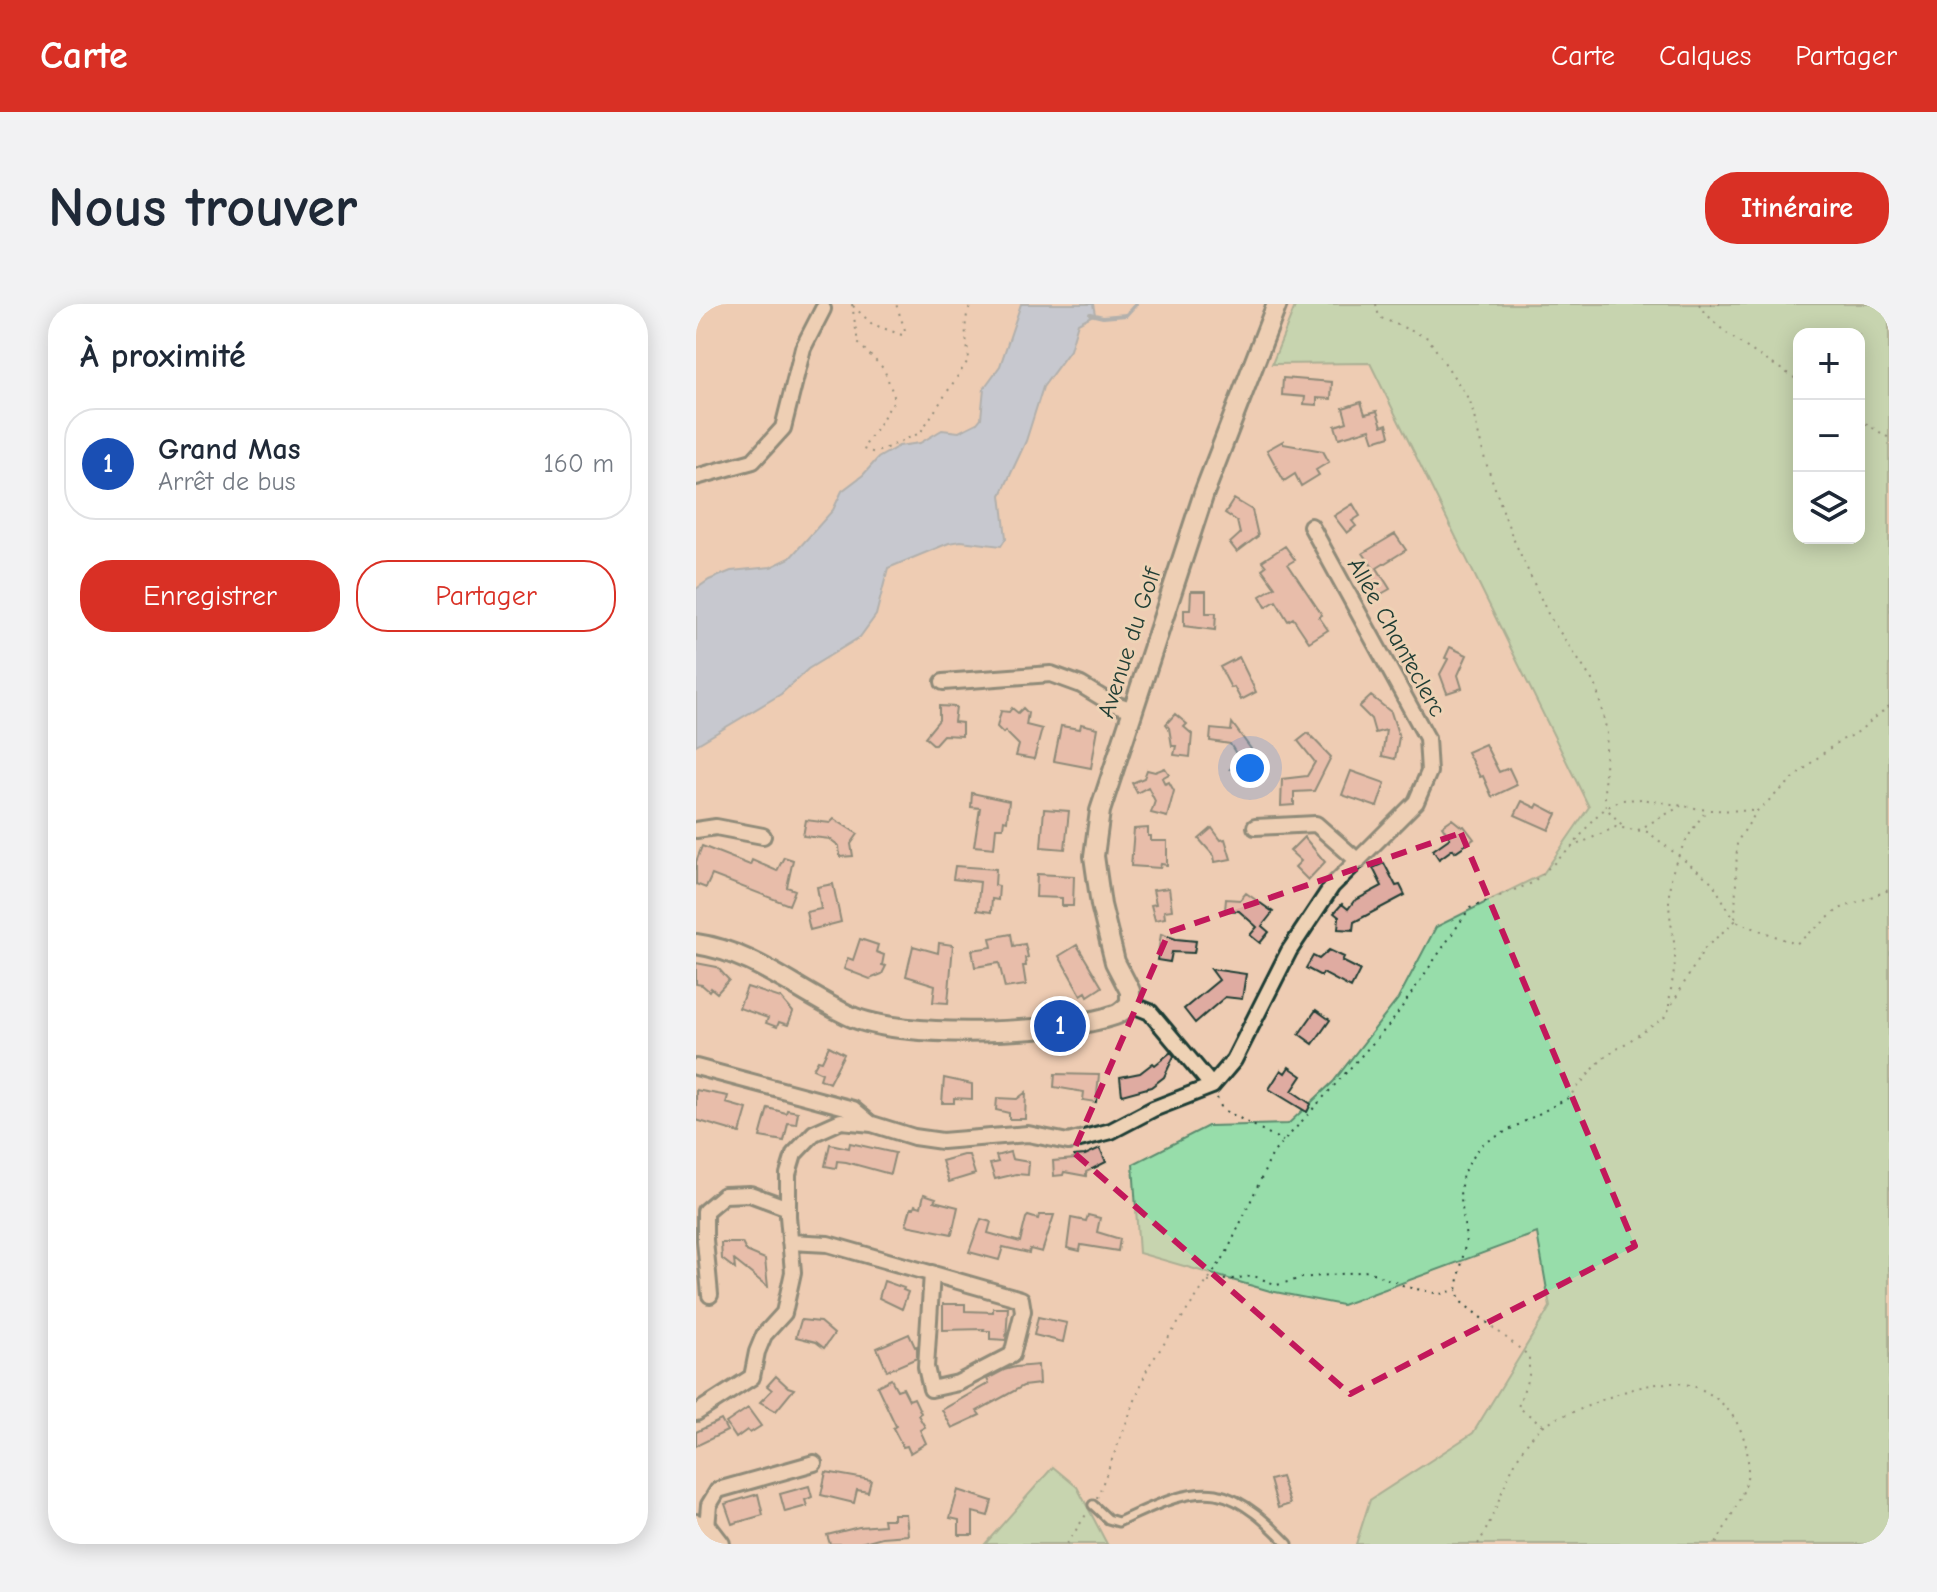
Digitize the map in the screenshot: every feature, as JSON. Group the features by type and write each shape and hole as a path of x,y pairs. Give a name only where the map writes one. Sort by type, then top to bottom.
{"street":[{"name":"Avenue du Golf","path":"1130,1004 1130,991 1115,962 1101,905 1094,856 1100,811 1204,493 1277,304"},
{"path":"696,477 753,461 783,428 803,348 823,309"},
{"name":"Allée Chanteclerc","path":"1212,1086 1234,1060 1289,951 1332,886 1416,802 1429,772 1427,738 1311,526"},
{"path":"943,682 1051,674 1133,710"},
{"path":"1255,827 1316,824 1358,861"},
{"path":"696,830 716,827 763,836"},
{"path":"696,944 748,958 851,1017 882,1027 918,1031 1017,1030 1060,1026 1118,1014 1130,1004 1150,1012 1212,1086 1153,1109 1111,1131 1068,1142 1028,1134 942,1141 914,1137 872,1124 841,1121 814,1133 794,1154 788,1174 793,1272 784,1313 764,1335 752,1377 696,1413"},
{"path":"696,1067 853,1109 872,1124"},
{"path":"710,1295 705,1211 724,1195 750,1194 788,1208"},
{"path":"790,1242 828,1244 932,1273 1021,1299 1023,1311 1012,1355 958,1383 931,1389 926,1367 932,1273"},
{"path":"720,1544 702,1526 718,1490 814,1463"}],"lane":[{"path":"1093,1505 1108,1519 1118,1522 1186,1496 1216,1494 1242,1505 1271,1525 1288,1544"}],"path":[{"path":"852,305 872,324 902,335 905,330 896,304"},
{"path":"852,305 858,343 884,369 895,399 863,449 875,453 920,433 969,359 965,327 972,304"},
{"path":"1376,304 1379,317 1428,338 1470,401 1485,460 1512,536 1549,616 1596,686 1607,732 1606,808 1626,828"},
{"path":"1699,304 1723,330 1793,377"},
{"path":"1710,304 1721,304"},
{"path":"1865,423 1889,438"},
{"path":"1543,1425 1518,1407 1529,1375 1529,1356 1460,1301 1457,1290 1466,1239 1460,1192 1463,1173 1481,1145 1568,1098 1602,1059 1664,1018 1704,949 1735,921 1737,842 1757,811 1812,762 1839,741 1854,735 1889,706"},
{"path":"1067,1544 1103,1490 1148,1367 1226,1254 1273,1153 1391,1023 1470,908 1532,883 1573,846 1593,819 1621,800 1642,799 1707,810 1757,811"},
{"path":"1637,830 1683,806"},
{"path":"1669,1008 1675,958 1669,899 1678,855 1689,833 1707,810"},
{"path":"1573,846 1616,827 1648,832 1712,882 1735,921 1796,944 1839,909 1889,890"},
{"path":"1212,1086 1222,1109 1283,1141"},
{"path":"1206,1282 1254,1276 1277,1285 1302,1278 1368,1271 1407,1287 1440,1294 1457,1290"},
{"path":"1478,1544 1524,1447 1543,1425 1630,1390 1668,1383 1688,1385 1713,1396 1734,1415 1748,1445 1747,1480 1716,1544"}],"highlighted area":[{"path":"1461,833 1635,1246 1350,1394 1073,1152 1169,932"}],"green space":[{"path":"1296,304 1889,304 1889,1544 1356,1544 1370,1500 1473,1433 1550,1307 1537,1233 1342,1305 1270,1291 1139,1253 1133,1164 1208,1126 1288,1124 1333,1082 1398,999 1436,927 1543,874 1589,807 1370,363 1272,364"},
{"path":"1053,1467 1077,1487 1107,1544 985,1544"}],"water":[{"path":"1021,304 1093,304 1095,314 1078,323 1070,350 1043,387 1026,441 1001,495 1006,538 1001,546 961,541 949,543 888,568 876,615 860,637 808,669 781,694 696,745 696,589 731,571 771,567 790,558 833,510 842,491 878,458 899,446 920,443 942,430 959,432 977,423 981,418 984,388 1000,366"}],"building":[{"path":"1283,378 1332,382 1331,399 1317,398 1317,405 1304,404 1305,397 1282,395"},
{"path":"1361,402 1365,414 1377,411 1382,426 1387,424 1390,436 1374,441 1370,429 1339,438 1335,426 1347,422 1343,408"},
{"path":"1283,441 1283,444 1323,451 1329,462 1316,470 1319,475 1301,486 1295,474 1284,481 1267,450"},
{"path":"1234,499 1252,510 1258,536 1237,552 1230,543 1240,534 1237,521 1225,513"},
{"path":"1353,504 1360,516 1352,521 1356,526 1347,533 1334,516"},
{"path":"1395,534 1406,550 1377,568 1390,589 1374,598 1364,575 1374,569 1363,553"},
{"path":"1285,546 1295,560 1288,564 1322,615 1319,617 1328,630 1309,642 1293,618 1288,621 1276,601 1266,607 1260,596 1275,587 1262,569 1266,566 1262,561"},
{"path":"1191,591 1206,591 1206,613 1216,613 1215,630 1184,626 1184,610 1190,610"},
{"path":"1450,647 1467,655 1458,675 1462,688 1447,693 1440,674"},
{"path":"1239,657 1256,692 1241,700 1220,667"},
{"path":"1371,696 1391,712 1399,737 1395,759 1382,756 1386,730 1375,733 1371,719 1359,707"},
{"path":"939,706 956,707 954,722 962,723 962,736 943,735 934,745 925,737 939,720"},
{"path":"1012,708 1018,713 1023,708 1028,713 1026,725 1042,729 1034,759 1016,756 1019,745 997,727 1001,711 1009,712"},
{"path":"1175,714 1187,724 1184,727 1192,734 1190,757 1174,755 1176,746 1172,746 1166,724"},
{"path":"1232,723 1251,749 1250,772 1230,769 1240,760 1230,744 1210,741 1211,729 1231,731"},
{"path":"1081,724 1098,728 1091,768 1054,761 1061,726 1080,729"},
{"path":"1308,733 1331,757 1314,791 1294,792 1294,805 1281,806 1282,779 1307,776 1315,762 1298,741"},
{"path":"1485,744 1499,772 1509,768 1517,785 1492,797 1467,752"},
{"path":"1165,768 1169,774 1162,778 1165,784 1169,782 1174,791 1167,817 1151,813 1155,801 1148,787 1137,793 1132,783 1144,778 1147,770 1155,772"},
{"path":"1351,771 1385,783 1377,807 1342,795"},
{"path":"972,793 1009,801 1007,821 1004,820 1003,828 996,828 994,848 974,846 980,808 971,807"},
{"path":"1522,801 1536,808 1538,804 1557,814 1549,830 1515,815"},
{"path":"1044,809 1069,811 1065,849 1041,847"},
{"path":"834,819 858,834 851,844 853,856 840,857 839,846 830,839 803,836 806,820 830,823"},
{"path":"1452,819 1464,826 1474,839 1439,859 1433,850 1450,838 1442,826"},
{"path":"1148,828 1151,841 1167,841 1167,865 1161,864 1160,868 1131,866 1134,829"},
{"path":"1212,828 1221,840 1225,839 1231,859 1215,862 1214,856 1199,839"},
{"path":"1304,837 1325,862 1308,880 1295,867 1301,861 1290,851"},
{"path":"702,846 750,865 752,860 777,871 784,857 793,860 787,887 795,890 789,905 712,875 706,888 696,884 696,862"},
{"path":"1384,863 1396,886 1400,885 1405,895 1354,922 1353,930 1338,929 1339,917 1334,913 1342,904 1348,909 1354,901 1382,886 1373,868"},
{"path":"955,866 996,869 998,900 992,899 991,912 977,910 980,882 953,879"},
{"path":"1037,874 1074,876 1073,906 1062,906 1062,898 1036,897"},
{"path":"833,884 841,922 810,930 806,912 821,909 817,887"},
{"path":"1169,888 1172,910 1164,911 1165,918 1155,920 1151,905 1156,904 1153,890"},
{"path":"1246,893 1273,912 1262,926 1269,932 1260,943 1250,935 1257,927 1239,911 1225,910 1226,899 1240,900"},
{"path":"1011,934 1013,946 1025,944 1028,957 1025,958 1026,966 1023,966 1026,985 1005,988 999,963 975,967 972,950 992,947 990,938"},
{"path":"1161,934 1196,941 1194,953 1172,952 1170,962 1157,960"},
{"path":"860,939 878,945 876,952 884,955 882,965 886,966 882,974 870,979 844,969 848,958 853,960"},
{"path":"939,943 953,945 948,1003 933,1002 935,985 906,976 913,946 938,953"},
{"path":"1077,945 1102,987 1088,996 1086,992 1081,995 1059,956"},
{"path":"1329,950 1360,970 1351,988 1306,968 1313,956 1319,959"},
{"path":"696,963 717,967 729,980 717,993 711,988 709,991 696,984"},
{"path":"1211,969 1246,974 1242,999 1225,997 1195,1023 1184,1009 1219,980"},
{"path":"747,987 781,998 793,1012 788,1025 779,1022 777,1027 766,1023 768,1018 739,1008"},
{"path":"1316,1010 1330,1020 1313,1044 1299,1034"},
{"path":"829,1046 844,1054 829,1083 820,1079 822,1073 813,1069 818,1060 822,1061"},
{"path":"1171,1052 1174,1056 1164,1077 1151,1087 1122,1095 1120,1077 1140,1073"},
{"path":"1289,1067 1302,1076 1292,1091 1311,1104 1307,1112 1269,1089 1281,1070 1285,1073"},
{"path":"1055,1074 1099,1075 1096,1102 1083,1100 1084,1092 1054,1087"},
{"path":"944,1078 972,1084 972,1099 954,1098 954,1103 942,1103"},
{"path":"696,1090 728,1096 726,1103 747,1109 740,1133 696,1120"},
{"path":"1026,1092 1025,1119 1009,1119 1009,1113 996,1110 997,1098 1017,1099"},
{"path":"768,1108 786,1113 787,1110 798,1112 796,1124 788,1123 784,1141 760,1137"},
{"path":"850,1143 895,1153 890,1174 846,1162 837,1161 836,1168 825,1166 830,1144 849,1148"},
{"path":"1100,1148 1106,1162 1086,1172 1086,1176 1064,1172 1063,1175 1054,1176 1053,1161 1075,1159 1074,1156"},
{"path":"1010,1152 1012,1159 1029,1162 1028,1175 1016,1174 995,1179 990,1164 998,1162 996,1156"},
{"path":"969,1155 975,1174 949,1182 942,1161"},
{"path":"924,1194 936,1198 934,1201 958,1207 952,1234 906,1225 911,1208 915,1205 921,1207"},
{"path":"1039,1215 1054,1215 1042,1252 1030,1249 1029,1253 1003,1247 999,1260 969,1252 981,1219 991,1222 988,1233 1020,1242 1026,1218 1038,1219"},
{"path":"1088,1215 1100,1218 1097,1232 1120,1239 1118,1251 1081,1245 1080,1251 1067,1248 1071,1218 1086,1221"},
{"path":"721,1243 742,1243 746,1251 765,1259 768,1287 734,1260 735,1269 722,1259"},
{"path":"884,1281 908,1292 902,1309 879,1298"},
{"path":"943,1304 965,1304 965,1311 993,1312 993,1308 1008,1308 1006,1340 990,1339 990,1331 984,1329 943,1330"},
{"path":"1038,1317 1067,1323 1063,1342 1034,1335"},
{"path":"801,1320 820,1322 834,1334 824,1348 816,1342 796,1337"},
{"path":"909,1334 917,1346 917,1358 887,1371 877,1348"},
{"path":"1038,1365 1039,1384 1023,1386 977,1411 980,1415 952,1428 942,1410 989,1383 987,1379 1004,1370"},
{"path":"776,1376 794,1389 776,1411 760,1402 772,1390 767,1386"},
{"path":"891,1379 897,1390 903,1388 909,1400 914,1398 925,1427 920,1430 926,1443 910,1453 907,1446 903,1447 893,1428 896,1426 877,1386"},
{"path":"748,1408 761,1426 750,1433 747,1430 736,1438 726,1423"},
{"path":"721,1420 727,1431 696,1446 696,1432"},
{"path":"826,1472 871,1480 868,1492 857,1490 854,1503 821,1495"},
{"path":"1281,1477 1290,1504 1278,1508 1270,1480"},
{"path":"809,1486 812,1497 805,1500 807,1506 785,1512 780,1494"},
{"path":"958,1490 992,1501 988,1516 973,1512 973,1535 959,1535 959,1520 950,1518"},
{"path":"758,1494 763,1515 732,1524 725,1504"},
{"path":"893,1514 906,1514 908,1535 882,1537 857,1544 830,1544 827,1535 884,1525 883,1519 893,1519"}],"waterway":[{"path":"1090,314 1103,317 1126,315 1136,304"}],"place":[{"name":"Grand Mas","path":"1060,1026"}]}
